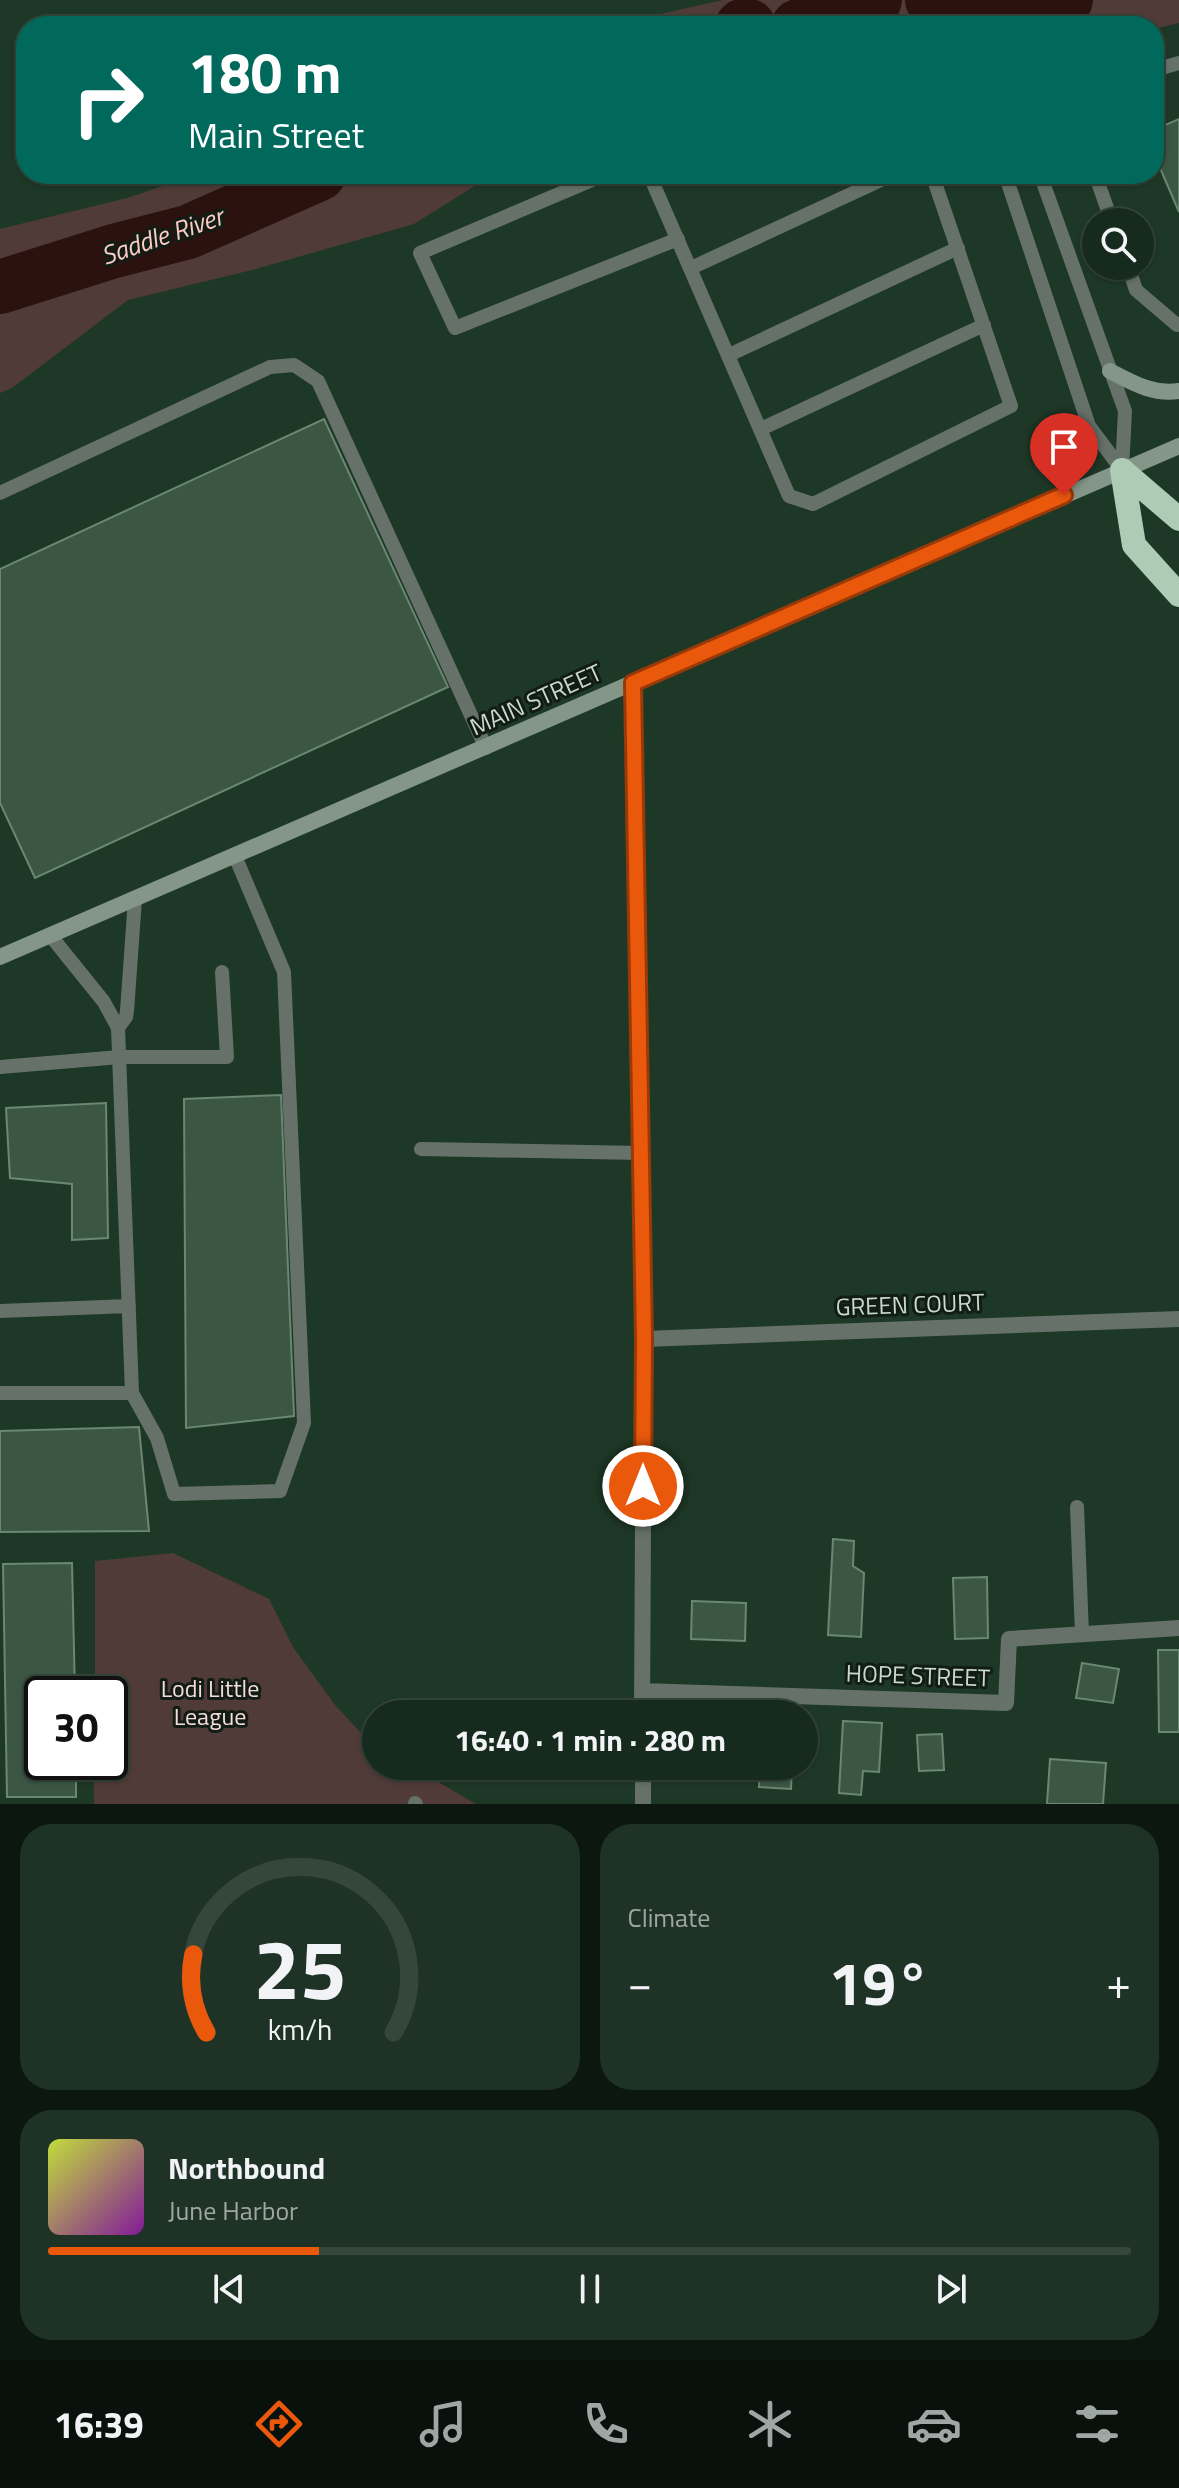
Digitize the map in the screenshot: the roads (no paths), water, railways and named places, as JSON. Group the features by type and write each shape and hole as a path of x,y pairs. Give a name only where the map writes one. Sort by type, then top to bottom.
{"highway":[{"path":"1122,470 1179,519"},
{"path":"1122,470 1134,545 1179,595"}],"main road":[{"path":"1110,371 1136,385 1163,393 1179,391"},
{"name":"MAIN STREET","path":"0,957 1179,446"}],"street":[{"path":"633,683 644,1339 642,1700"},
{"name":"GREEN COURT","path":"644,1339 1179,1319"},
{"name":"HOPE STREET","path":"642,1691 1006,1703 1009,1639 1179,1628"},
{"path":"643,1780 643,1804"}],"lane":[{"path":"582,184 420,253 455,328 678,239"},
{"path":"653,184 789,496 813,504 1011,406 936,184"},
{"path":"691,268 872,184"},
{"path":"1008,184 1089,426 1122,470"},
{"path":"1044,184 1125,411 1122,470"},
{"path":"1099,184 1107,208"},
{"path":"729,355 958,248"},
{"path":"1133,280 1136,290 1179,324"},
{"path":"761,429 984,325"},
{"path":"0,493 270,367 294,365 318,381 486,748"},
{"path":"50,935 104,1002 118,1028 132,1393 157,1438 174,1494 280,1491 304,1423 284,972 235,856"},
{"path":"118,1028 127,1011 135,899"},
{"path":"0,1067 120,1057 227,1057 222,972"},
{"path":"421,1149 640,1153"},
{"path":"0,1311 129,1306"},
{"path":"0,1393 132,1393"},
{"path":"1077,1507 1082,1634"}],"waterway":[{"name":"Saddle River","path":"828,16 875,0"},
{"name":"Saddle River","path":"932,0 1009,4 1066,0"},
{"name":"Saddle River","path":"0,287 114,251 188,232 296,184"}],"park label":[{"name":"Lodi Little League","path":"210,1703"}]}
